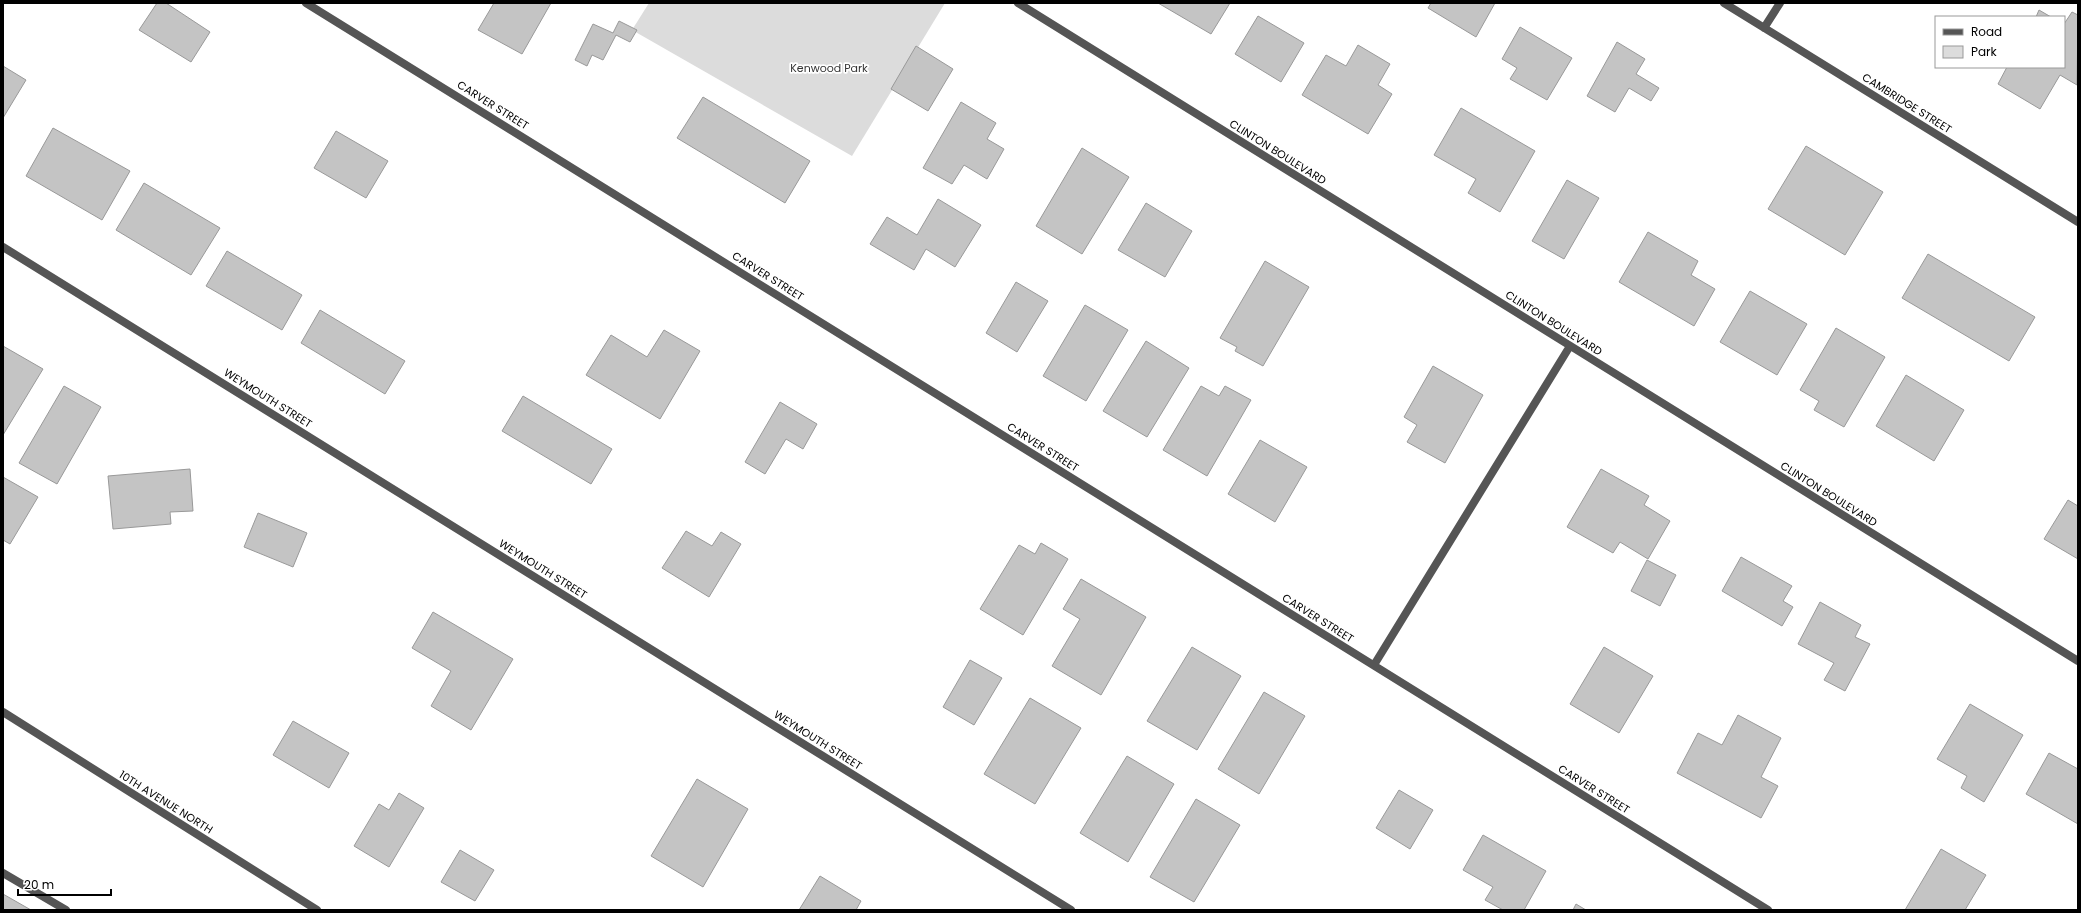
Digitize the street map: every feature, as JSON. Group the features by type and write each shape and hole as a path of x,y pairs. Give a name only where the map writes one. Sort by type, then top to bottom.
{"street":[{"name":"CARVER STREET","path":"306,3 1768,910"},
{"name":"CLINTON BOULEVARD","path":"1018,3 2078,661"},
{"name":"CAMBRIDGE STREET","path":"1724,3 2078,222"},
{"path":"1764,28 1780,3"},
{"name":"WEYMOUTH STREET","path":"3,247 1071,910"},
{"path":"1374,665 1570,346"},
{"name":"10TH AVENUE NORTH","path":"3,712 317,910"},
{"path":"3,873 66,910"}],"green space":[{"name":"Kenwood Park","path":"649,3 945,3 852,156 632,30"}],"building":[{"path":"157,3 166,3 210,32 191,62 139,30"},
{"path":"494,3 551,3 522,54 478,30"},
{"path":"1158,3 1230,3 1211,34"},
{"path":"1431,3 1495,3 1476,37 1428,8"},
{"path":"2039,10 2049,16 2036,16"},
{"path":"2072,12 2078,15 2077,85 2060,75 2040,109 1998,84 2006,68 2065,68 2065,22"},
{"path":"1258,16 1304,43 1281,82 1235,54"},
{"path":"619,21 637,30 630,42 616,35 603,60 592,55 587,66 575,60 593,24 613,33"},
{"path":"1520,27 1572,58 1547,100 1510,79 1517,68 1502,59"},
{"path":"1617,42 1645,59 1636,74 1659,88 1651,101 1629,88 1615,112 1587,96"},
{"path":"1358,45 1390,64 1378,85 1392,94 1368,134 1302,95 1326,55 1346,66"},
{"path":"916,46 953,69 928,111 891,89"},
{"path":"3,66 26,80 3,118"},
{"path":"703,97 810,161 785,203 677,138"},
{"path":"961,102 996,123 987,139 1004,149 987,179 964,165 952,184 923,168"},
{"path":"1461,108 1535,151 1500,212 1468,193 1476,179 1434,155"},
{"path":"53,128 130,171 102,220 26,176"},
{"path":"336,131 388,161 366,198 314,168"},
{"path":"1806,146 1883,192 1845,255 1768,209"},
{"path":"1082,148 1129,177 1082,254 1036,226"},
{"path":"1567,180 1599,198 1564,259 1532,241"},
{"path":"144,183 220,228 191,275 116,230"},
{"path":"938,199 981,225 955,267 926,249 914,270 870,244 887,217 917,235"},
{"path":"1146,203 1192,231 1165,277 1118,250"},
{"path":"1648,232 1698,261 1691,275 1715,289 1694,326 1619,282"},
{"path":"227,251 302,295 282,330 206,286"},
{"path":"1928,254 2035,317 2009,361 1902,298"},
{"path":"1265,261 1309,287 1263,366 1235,351 1237,347 1220,338"},
{"path":"1016,282 1048,301 1017,352 986,333"},
{"path":"1750,291 1807,324 1777,375 1720,342"},
{"path":"1085,305 1128,330 1086,401 1043,376"},
{"path":"320,310 405,361 385,394 301,343"},
{"path":"1836,328 1885,357 1844,427 1814,410 1819,401 1800,390"},
{"path":"664,330 700,351 660,419 586,375 611,335 647,357"},
{"path":"1146,341 1189,368 1147,437 1103,411"},
{"path":"3,346 43,369 3,435"},
{"path":"1433,366 1483,395 1445,463 1407,442 1417,425 1404,417"},
{"path":"1906,375 1964,410 1934,461 1876,426"},
{"path":"64,386 101,407 57,484 19,463"},
{"path":"1201,386 1219,396 1225,386 1251,400 1207,476 1163,450"},
{"path":"523,396 612,449 591,484 502,431"},
{"path":"780,402 817,424 803,449 786,439 765,474 745,462"},
{"path":"1260,440 1307,467 1275,522 1228,494"},
{"path":"190,469 193,511 170,512 171,524 113,529 108,476"},
{"path":"1601,469 1649,496 1644,505 1670,521 1648,559 1620,542 1613,553 1567,527"},
{"path":"3,477 38,497 10,544 3,540"},
{"path":"2068,500 2078,506 2078,559 2044,539"},
{"path":"258,513 307,533 293,567 244,547"},
{"path":"686,531 712,546 721,532 741,544 709,597 662,568"},
{"path":"1041,543 1068,559 1023,635 980,609 1019,545 1035,554"},
{"path":"1741,557 1792,586 1783,601 1793,607 1782,626 1722,591"},
{"path":"1647,560 1676,575 1660,606 1631,591"},
{"path":"1081,579 1146,617 1101,695 1052,666 1080,619 1063,609"},
{"path":"1820,602 1861,625 1855,637 1870,644 1845,691 1824,680 1834,663 1798,644"},
{"path":"433,612 513,659 471,730 431,706 451,671 412,648"},
{"path":"1192,647 1241,676 1197,750 1147,721"},
{"path":"1604,647 1653,676 1619,733 1570,704"},
{"path":"970,660 1002,678 974,725 943,707"},
{"path":"1264,692 1305,716 1259,794 1218,769"},
{"path":"1030,698 1081,728 1035,804 984,774"},
{"path":"1970,704 2023,735 1984,802 1961,788 1967,776 1937,759"},
{"path":"1738,715 1781,738 1761,777 1778,786 1761,818 1677,773 1698,733 1722,745"},
{"path":"293,721 349,753 329,788 273,755"},
{"path":"2049,753 2078,769 2078,824 2026,794"},
{"path":"1127,756 1174,784 1128,862 1080,833"},
{"path":"697,779 748,809 703,887 651,856"},
{"path":"1399,790 1433,810 1410,849 1376,828"},
{"path":"399,793 424,808 389,867 354,846 379,804 389,810"},
{"path":"1196,799 1240,825 1194,902 1150,877"},
{"path":"1483,835 1546,871 1524,910 1503,910 1485,900 1493,887 1463,870"},
{"path":"1941,849 1986,875 1965,910 1905,910"},
{"path":"460,850 494,870 475,901 441,882"},
{"path":"820,876 861,901 856,910 799,910"},
{"path":"3,894 31,910 3,910"},
{"path":"1576,904 1586,910 1573,910"}]}
